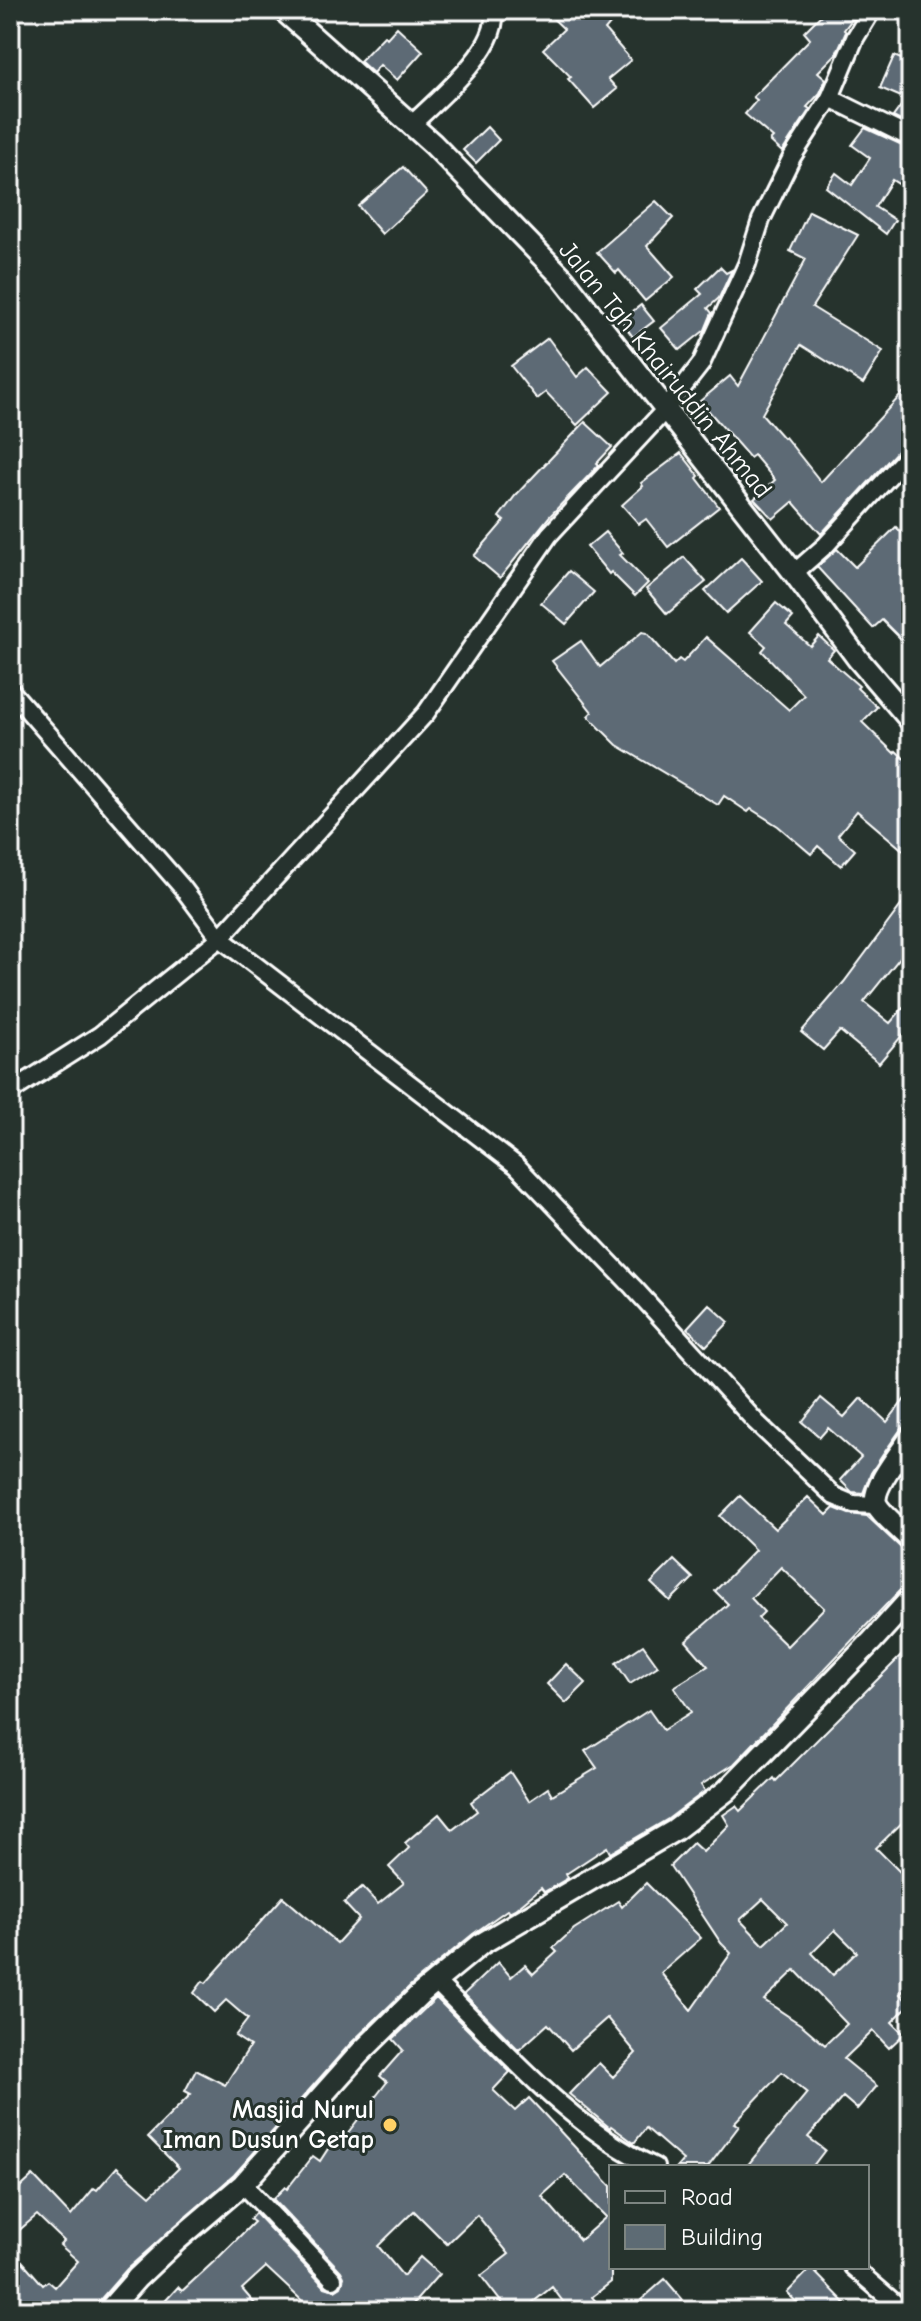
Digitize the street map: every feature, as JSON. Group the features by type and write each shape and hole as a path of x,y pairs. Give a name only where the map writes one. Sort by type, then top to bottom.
{"street":[{"name":"Jalan Tgh Khairuddin Ahmad","path":"283,10 411,125 564,279 883,690 911,721"},
{"path":"411,125 463,73 485,46 496,20 493,10"},
{"path":"10,1092 100,1035 220,938 426,713 549,535 665,410 701,364 747,264 761,220 792,157 830,98 855,38 872,10"},
{"path":"830,98 911,138"},
{"path":"794,573 826,545 911,452"},
{"path":"10,690 173,876 220,938 517,1166 756,1422 834,1496 853,1504 876,1505 911,1540"},
{"path":"876,1505 879,1488 911,1437"},
{"path":"108,2311 176,2241 243,2184 389,2022 435,1981 481,1944 675,1830 726,1791 911,1598"},
{"path":"435,1981 562,2105 587,2126 652,2165"},
{"path":"243,2184 333,2279"},
{"path":"855,2269 904,2311"}],"building":[{"path":"544,10 622,10 605,30 631,60 608,79 617,89 594,108 568,79 571,77 543,49 564,29"},
{"path":"826,10 859,10 844,30 846,32 836,54 818,72 826,79 820,93 807,107 810,109 782,152 770,141 773,138 745,114 757,100 753,97 810,39 804,32"},
{"path":"397,27 423,51 397,80 380,65 373,73 360,61"},
{"path":"894,56 911,63 911,126 893,117 906,99 880,88"},
{"path":"487,127 499,140 476,163 463,150"},
{"path":"865,128 911,149 911,192 892,180 875,207 895,220 886,234 826,187 836,173 852,185 870,158 852,145"},
{"path":"403,167 427,193 382,234 358,206"},
{"path":"656,201 673,218 647,246 674,277 645,301 619,270 616,273 597,252"},
{"path":"809,211 858,235 812,307 883,351 863,384 801,345 762,414 821,482 911,384 911,436 821,534 793,502 773,519 754,499 775,480 754,455 750,458 700,401 730,376 738,386 806,259 790,251"},
{"path":"720,267 726,273 732,270 719,298 708,308 712,313 705,330 680,350 661,328 702,294 697,289"},
{"path":"641,305 654,321 633,337 621,320"},
{"path":"548,338 577,377 588,367 612,392 577,425 546,392 537,399 511,366"},
{"path":"585,422 612,447 500,578 474,556 504,521 499,517 515,496"},
{"path":"681,453 719,507 668,547 646,519 639,524 622,505 643,486 641,483"},
{"path":"896,527 911,542 911,649 882,620 873,628 817,567 837,549 855,567"},
{"path":"605,532 623,553 620,555 648,583 635,596 611,572 609,574 587,547"},
{"path":"684,557 706,582 667,614 646,589"},
{"path":"741,558 762,581 726,613 705,591"},
{"path":"569,571 594,592 566,624 541,603"},
{"path":"776,603 793,617 786,625 810,646 819,636 834,650 827,658 877,707 862,722 911,765 911,857 857,811 838,835 855,850 841,866 818,846 811,854 778,826 751,809 748,812 724,796 718,805 617,745 588,716 592,712 552,661 581,641 600,667 642,632 647,633 674,664 679,659 683,662 706,637 789,710 804,695 762,651 766,646 750,632"},
{"path":"911,892 911,944 864,1002 890,1023 911,999 911,1025 879,1063 840,1031 823,1050 801,1032 844,982"},
{"path":"709,1304 729,1322 706,1346 687,1328"},
{"path":"911,1391 911,1424 901,1429 884,1453 863,1493 852,1492 840,1480 861,1457 828,1428 820,1437 802,1422 821,1398 844,1417 861,1398 887,1422"},
{"path":"740,1496 775,1529 808,1497 827,1515 834,1508 867,1516 902,1549 911,1553 911,1585 901,1589 734,1764 701,1785 705,1791 668,1819 610,1853 607,1847 566,1874 568,1878 544,1892 541,1888 515,1909 507,1910 411,1985 350,2044 234,2175 127,2269 98,2302 95,2311 10,2311 10,2247 43,2285 48,2281 55,2287 78,2261 60,2245 64,2241 37,2215 10,2238 10,2197 33,2176 71,2216 117,2167 150,2196 179,2168 148,2137 191,2094 185,2091 196,2070 225,2085 250,2046 235,2036 248,2019 226,2000 214,2012 194,1993 283,1897 337,1943 359,1919 344,1903 362,1887 378,1904 404,1883 389,1867 409,1848 405,1843 439,1814 452,1830 477,1811 471,1802 510,1772 529,1801 548,1788 552,1795 597,1768 585,1751 649,1710 663,1730 691,1712 674,1687 708,1666 686,1641 728,1604 715,1591 755,1550 720,1516","holes":["781,1567 824,1608 787,1646 758,1618 764,1612 751,1598"]},
{"path":"674,1560 693,1578 670,1601 651,1583"},
{"path":"643,1645 658,1666 630,1684 616,1663"},
{"path":"911,1646 911,1814 876,1848 911,1883 911,1983 900,1994 910,2004 892,2022 904,2034 889,2048 873,2031 844,2059 877,2086 857,2109 843,2097 808,2137 825,2150 814,2165 748,2165 807,2093 782,2072 734,2123 739,2126 710,2165 679,2165 683,2160 646,2128 634,2143 610,2128 569,2094 599,2063 613,2077 636,2053 607,2018 571,2050 548,2024 519,2050 464,1994 498,1962 511,1977 525,1965 533,1974 557,1952 553,1948 574,1929 618,1901 622,1907 646,1883 701,1938 661,1973 691,2010 731,1953 721,1943 670,1866 693,1843 703,1852 729,1825 723,1815 736,1806 740,1811 774,1778 776,1781","holes":["763,1899 787,1923 764,1945 740,1920","835,1930 857,1952 833,1975 812,1953","795,1970 847,2024 825,2045 764,2000"]},
{"path":"566,1664 586,1683 566,1703 547,1684"},
{"path":"436,1998 510,2072 493,2090 515,2111 529,2098 609,2184 611,2282 592,2297 604,2311 570,2311 552,2287 522,2311 508,2311 481,2276 509,2254 477,2215 447,2244 414,2211 378,2246 403,2276 420,2257 439,2274 407,2311 313,2311 266,2267 242,2289 261,2311 156,2311 178,2287 182,2291 219,2257 254,2222 250,2219 255,2213 325,2287 335,2290 341,2286 344,2277 341,2271 273,2199 285,2187 287,2189 313,2156 320,2161 337,2135 343,2139 387,2082 380,2076 403,2050 393,2039","holes":["565,2175 606,2217 580,2240 542,2196"]},
{"path":"812,2269 853,2311 806,2311 787,2293"},
{"path":"665,2279 683,2300 670,2311 651,2311 641,2300"}],"place":[{"name":"Masjid Nurul Iman Dusun Getap","path":"390,2125"}]}
